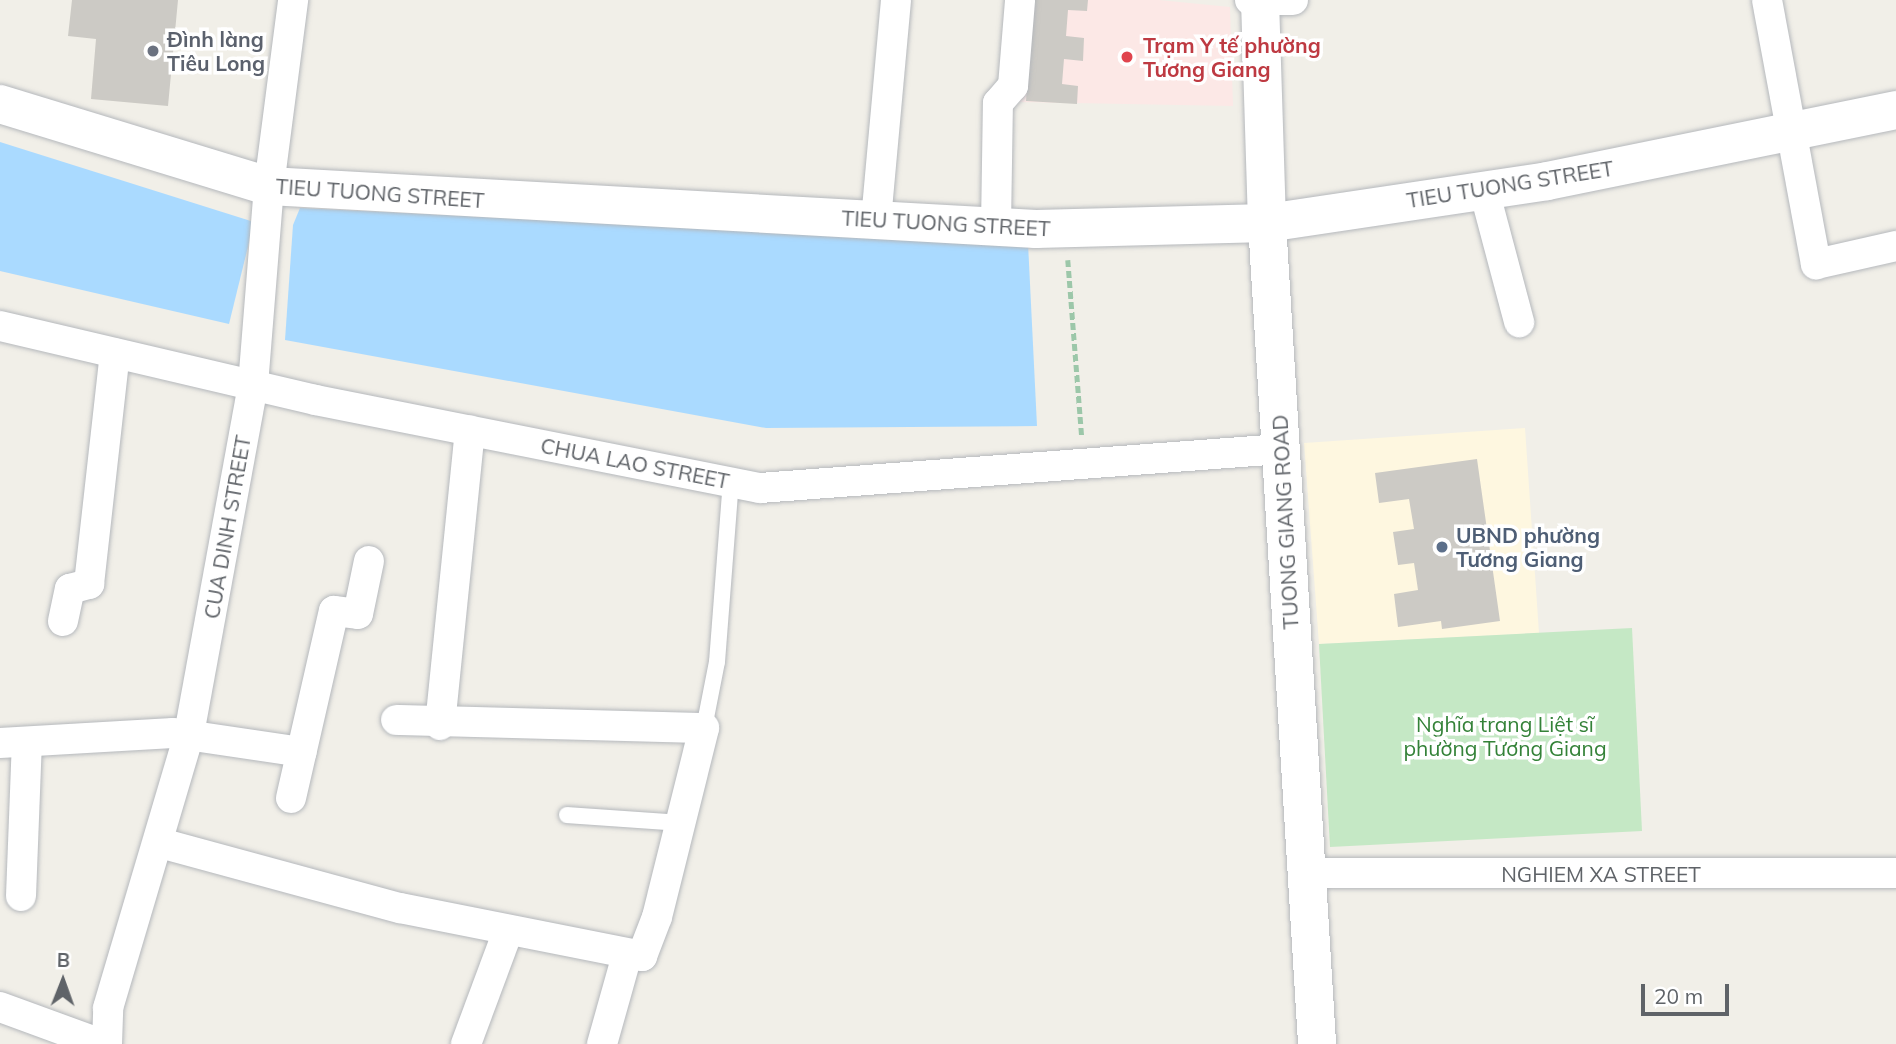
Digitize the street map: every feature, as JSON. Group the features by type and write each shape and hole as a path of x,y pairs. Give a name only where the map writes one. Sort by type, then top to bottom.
{"street":[{"name":"CUA DINH STREET","path":"107,1044 108,1008 160,843 189,734 253,385 270,186 293,0"},
{"path":"877,219 896,0"},
{"path":"996,226 998,103 1013,86 1020,0"},
{"path":"1250,0 1293,0"},
{"name":"TUONG GIANG ROAD","path":"1260,0 1267,223 1317,1044"},
{"path":"1767,0 1816,264 1896,246"},
{"name":"TIEU TUONG STREET","path":"0,104 270,186 1065,228 1267,223 1484,190 1896,110"},
{"path":"1484,190 1519,322"},
{"name":"CHUA LAO STREET","path":"0,326 253,385 760,488 1281,449"},
{"path":"63,621 70,589 89,584 115,353"},
{"path":"440,724 470,431"},
{"path":"291,798 334,611 358,614 369,561"},
{"path":"160,843 400,908 642,956 681,823 704,728 440,724 396,720"},
{"path":"21,896 14,743 189,734 302,752"},
{"name":"NGHIEM XA STREET","path":"1307,873 1896,873"},
{"path":"466,1044 508,931"},
{"path":"602,1044 627,955"},
{"path":"0,1007 101,1044"}],"lane":[{"path":"704,728 717,662 731,482"},
{"path":"567,815 681,823"}],"path":[{"path":"1065,228 1085,464"}],"shaded area":[{"name":"Trạm Y tế phường Tương Giang","path":"1026,0 1159,0 1230,7 1233,106 1019,102"},
{"path":"1525,428 1539,633 1319,644 1304,443"}],"green space":[{"name":"Nghĩa trang Liệt sĩ phường Tương Giang","path":"1632,628 1642,831 1330,847 1319,644"}],"water":[{"path":"0,142 254,222 229,324 0,271"},
{"path":"300,208 1028,243 1037,426 766,428 285,340 293,225"}],"building":[{"path":"72,0 178,0 168,106 91,99 96,39 68,36"},
{"path":"1033,0 1088,0 1087,11 1068,10 1066,36 1084,38 1083,61 1064,59 1062,84 1078,86 1077,104 1026,101"},
{"name":"UBND phường Tương Giang","path":"1477,459 1500,621 1442,629 1441,621 1398,627 1394,594 1418,590 1414,563 1398,565 1393,532 1414,529 1409,499 1379,503 1375,473"}],"place":[{"name":"Đình làng Tiêu Long","path":"153,51"},
{"name":"Trạm Y tế phường Tương Giang","path":"1127,57"},
{"name":"UBND phường Tương Giang","path":"1442,547"}]}
